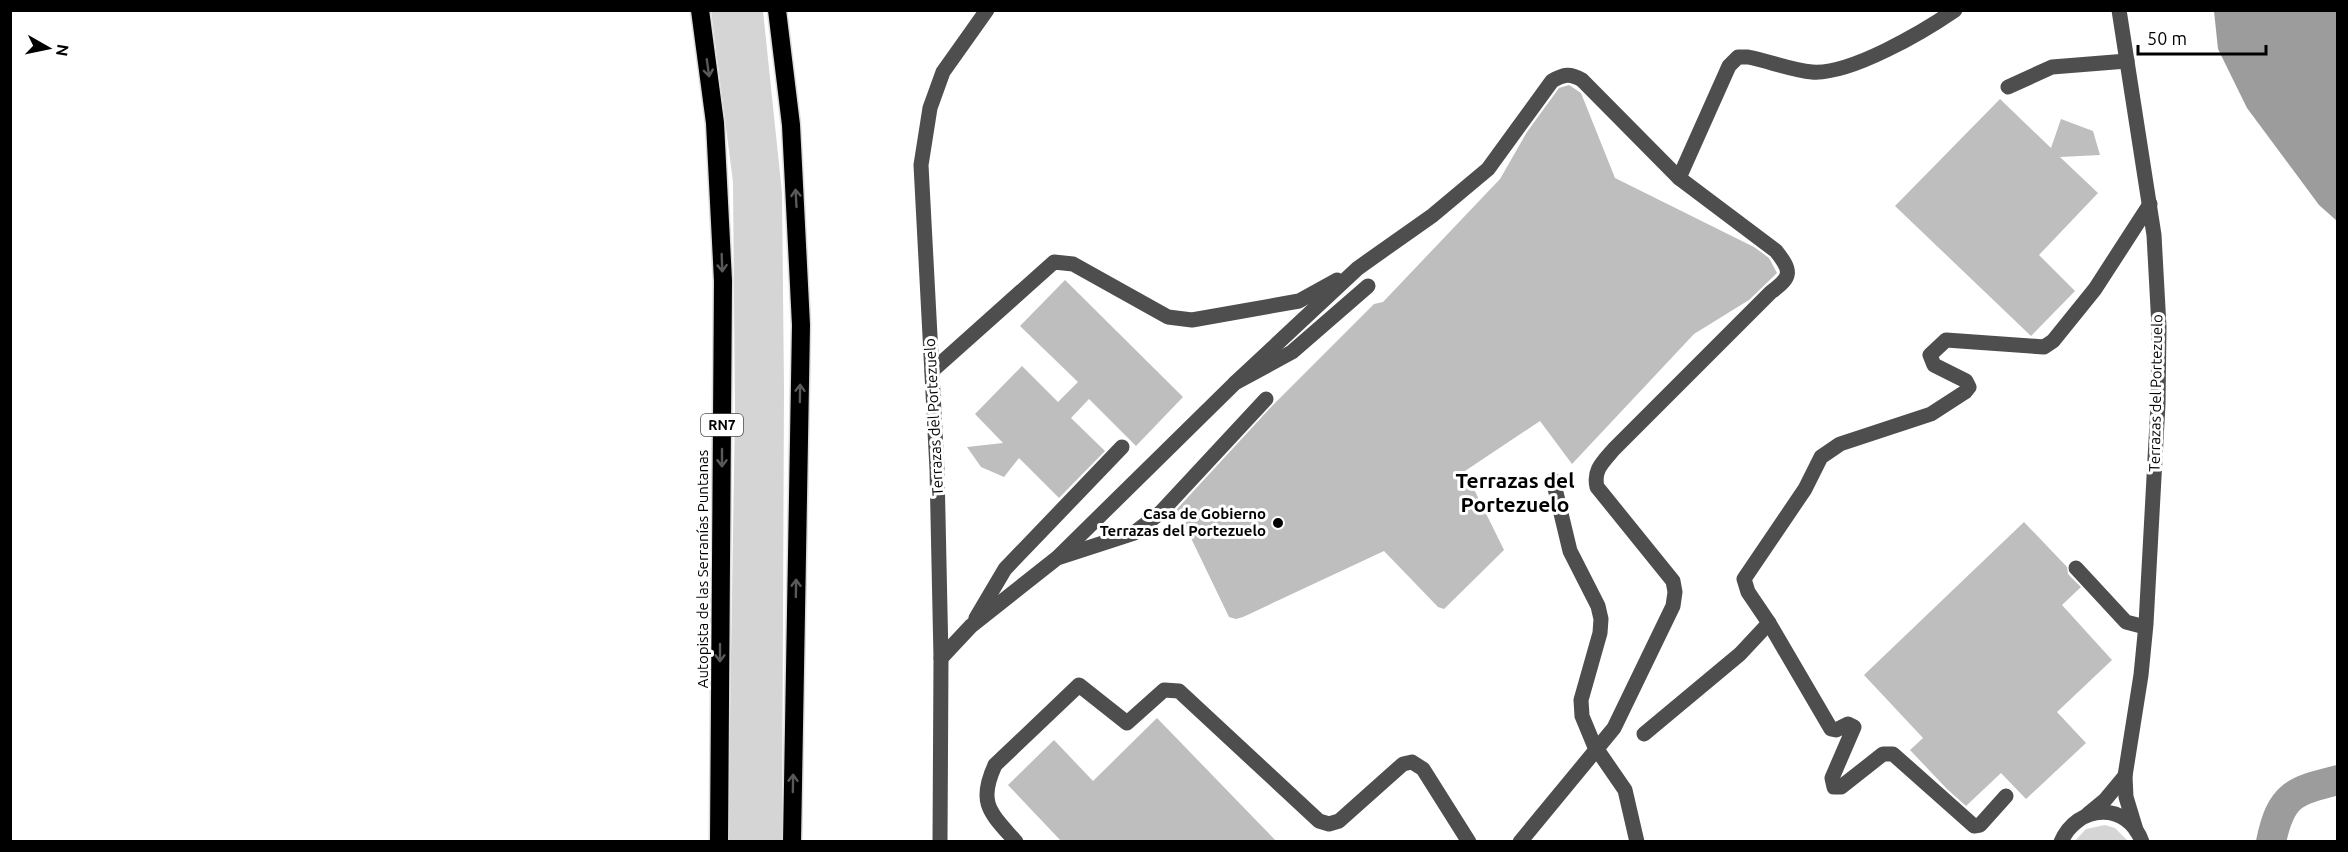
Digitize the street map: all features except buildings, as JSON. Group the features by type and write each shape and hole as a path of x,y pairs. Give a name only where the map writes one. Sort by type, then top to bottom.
{"highway":[{"name":"Autopista de las Serranías Puntanas","path":"700,10 716,133 723,281 718,836"},
{"path":"777,10 791,125 801,325 792,841"}],"street":[{"name":"Terrazas del Portezuelo","path":"940,842 941,658 937,469 921,165 930,108 943,72 987,10"},
{"path":"1679,178 1729,66 1738,57 1749,57 1812,72 1838,70 1899,43 1934,25 1955,10"},
{"name":"Terrazas del Portezuelo","path":"2119,10 2154,235 2159,327 2159,393 2145,627 2141,675 2125,776 2126,797 2141,837"},
{"path":"2008,87 2052,67 2127,62"},
{"path":"932,371 1054,262 1073,264 1168,317 1192,320 1299,301 1358,268 1433,215 1488,169 1552,81 1563,75 1574,76 1582,80 1679,178 1776,251 1786,264 1788,274 1785,282 1771,292 1597,468 1596,487 1673,581 1675,592 1673,606 1614,728 1520,842"},
{"path":"2006,795 1980,825 1974,826 1893,754 1883,754 1841,787 1834,787 1832,778 1854,726 1848,724 1836,730 1831,729 1769,623 1748,592 1744,579 1804,489 1821,457 1840,444 1931,414 1965,392 1969,387 1966,381 1930,361 1930,355 1934,350 1946,340 2044,346 2054,341 2095,289 2150,204"},
{"path":"941,658 971,626 1057,558 1235,383 1358,268"},
{"path":"1235,383 1292,352 1368,286"},
{"path":"1057,558 1134,533 1160,513 1266,399"},
{"path":"971,626 1005,569 1122,447"},
{"path":"1553,480 1570,551 1598,606 1601,619 1600,633 1581,700 1582,716 1597,750 1625,790 1637,842"},
{"path":"2076,568 2126,622 2145,627"},
{"path":"1644,734 1740,654 1769,623"},
{"path":"1016,842 990,812 986,790 988,781 995,765 1079,684 1127,723 1164,690 1179,691 1320,821 1329,824 1339,821 1403,764 1412,762 1423,770 1469,842"},
{"path":"2061,842 2065,832 2075,821 2105,800 2125,776"},
{"name":"Terrazas del Portezuelo","path":"2088,814 2103,812 2117,815 2130,823 2141,837"}],"shaded area":[{"path":"711,11 763,11 782,193 784,389 782,841 728,841 735,411 733,182"},
{"path":"2214,11 2337,11 2337,221 2319,205 2247,108 2218,49"},
{"path":"2105,825 2115,828 2128,841 2075,841 2086,829"}],"waterway":[{"path":"2271,842 2280,814 2292,797 2310,788 2338,780"}],"place":[{"name":"Casa de Gobierno Terrazas del Portezuelo","path":"1278,523"}],"district":[{"name":"Terrazas del Portezuelo","path":"1515,493"}]}
